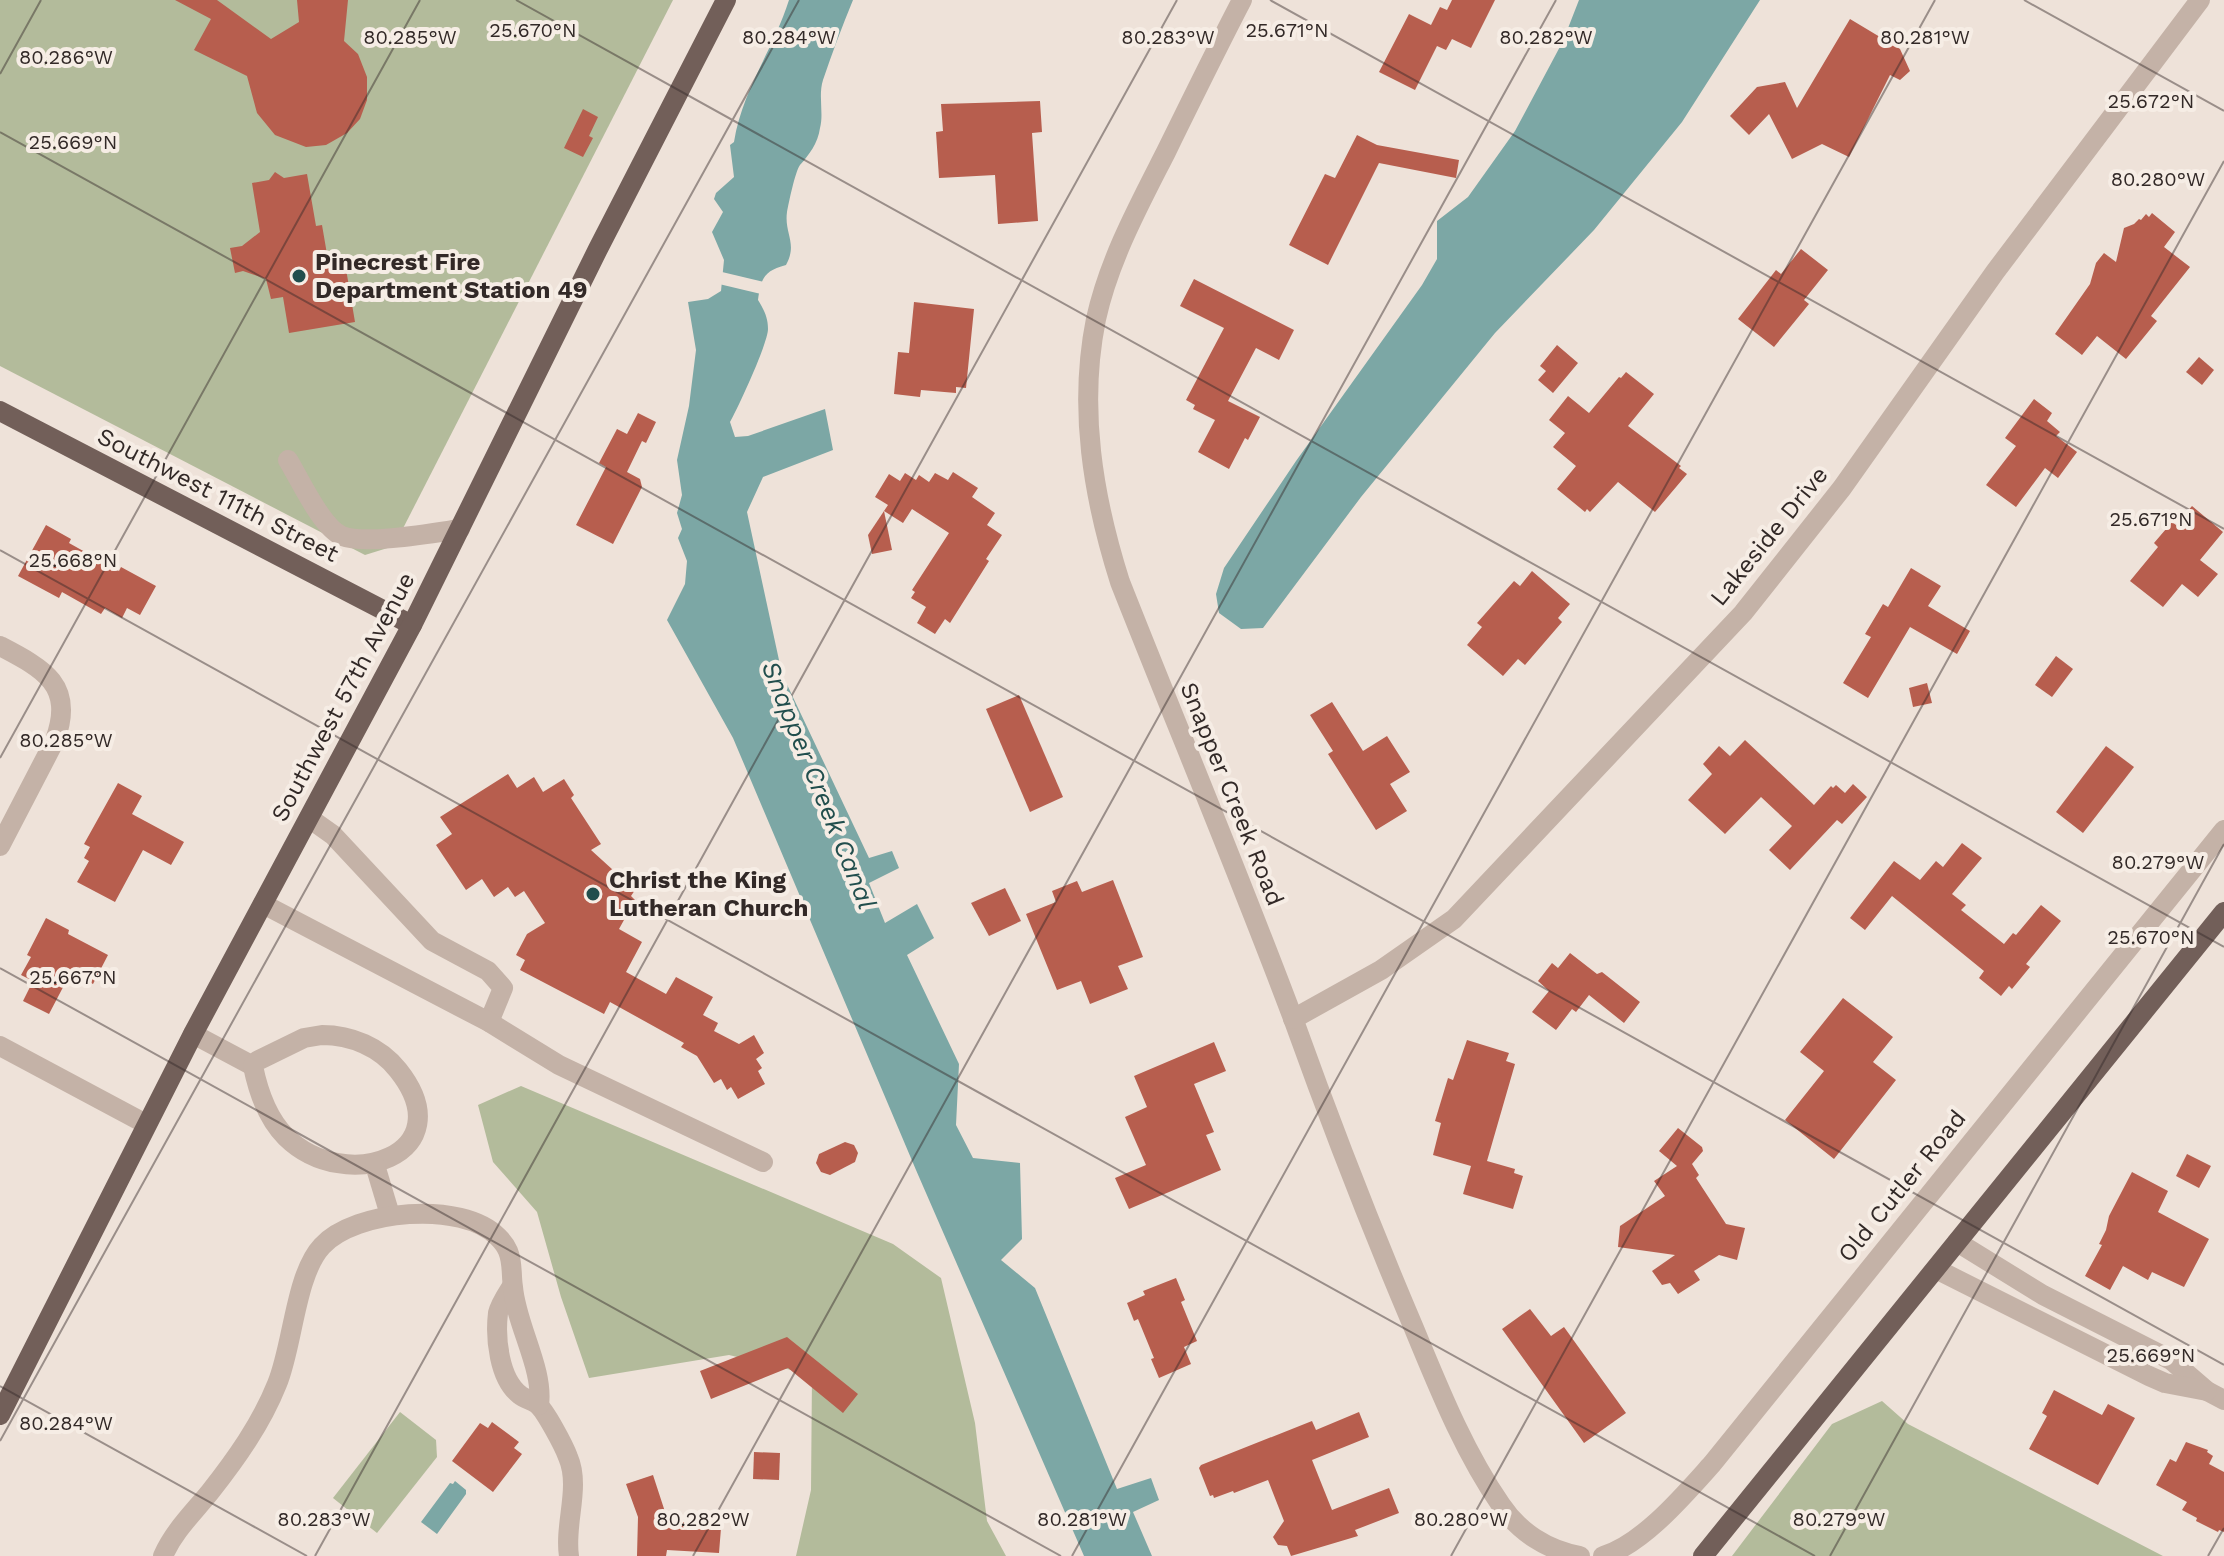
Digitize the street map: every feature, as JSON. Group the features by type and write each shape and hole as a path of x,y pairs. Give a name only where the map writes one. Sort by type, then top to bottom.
{"main road":[{"name":"Southwest 57th Avenue","path":"0,1415 146,1124 412,625 598,249 726,0"},
{"name":"Southwest 111th Street","path":"0,411 412,625"},
{"path":"1703,1556 2224,912"}],"street":[{"name":"Snapper Creek Road","path":"1242,0 1142,199 1106,285 1093,343 1089,411 1090,451 1103,523 1120,582 1293,1019 1346,1164 1447,1407 1486,1481 1509,1516 1554,1553 1580,1556"},
{"name":"Lakeside Drive","path":"1293,1019 1391,964 1454,919 1743,613 1842,488 2003,261 2200,0"},
{"path":"288,460 323,518 340,535 378,539 460,529"},
{"path":"0,646 40,668 55,685 61,699 62,722 0,846"},
{"path":"309,818 333,835 432,941 488,971 501,983 503,988 489,1022"},
{"name":"Old Cutler Road","path":"1603,1556 1621,1548 1660,1517 1712,1464 2224,830"},
{"path":"263,904 489,1022 559,1065 763,1162"},
{"path":"193,1034 253,1066 262,1100 284,1135 296,1146 358,1167 375,1165 411,1140 418,1114 411,1088 384,1056 341,1035 304,1038 280,1048 253,1066"},
{"path":"0,1046 146,1124"},
{"path":"375,1165 390,1215"},
{"path":"163,1556 174,1536 242,1450 268,1403 285,1363 306,1276 317,1252 334,1236 374,1218 448,1215 487,1228 508,1251 521,1325 541,1389 539,1405"},
{"path":"1957,1242 2000,1271 2171,1360 2215,1396"},
{"path":"1936,1269 2165,1383 2215,1396"},
{"path":"512,1286 498,1310 501,1360 507,1377 519,1395 539,1405 568,1457 572,1473 566,1534 569,1556"},
{"path":"2073,1338 2084,1316"}],"green space":[{"path":"0,0 673,0 394,546 365,555 0,366"},
{"path":"521,1086 893,1244 941,1278 975,1423 987,1521 1006,1556 796,1556 811,1490 812,1375 729,1355 589,1378 561,1297 537,1212 493,1162 478,1105"},
{"path":"1882,1401 1908,1424 2163,1556 1732,1556 1832,1424"},
{"path":"400,1412 436,1440 437,1457 377,1533 333,1498"}],"water":[{"name":"Snapper Creek Canal","path":"789,0 853,0 823,80 817,139 800,165 792,187 787,212 791,251 786,265 768,273 761,286 758,300 766,317 767,336 730,422 735,437 748,436 825,409 833,450 763,477 747,512 782,674 869,858 892,851 899,868 869,883 885,923 917,904 934,938 907,955 959,1064 956,1125 973,1158 1020,1163 1022,1239 1001,1260 1035,1288 1117,1489 1151,1478 1159,1500 1133,1512 1152,1556 1084,1556 733,738 667,620 685,584 687,561 678,538 682,529 677,513 682,495 677,460 689,406 696,350 688,302 708,299 721,291 724,260 712,232 723,212 714,199 716,193 734,177 730,145 734,142 744,105"},
{"path":"1579,0 1760,0 1682,122 1594,230 1495,333 1361,497 1263,628 1241,629 1219,613 1216,594 1224,568 1422,285 1437,259 1437,221 1468,197 1515,131 1563,41"},
{"path":"455,1481 466,1490 466,1494 437,1534 421,1522 450,1483"}],"pier":[{"path":"722,272 764,282 761,294 719,284"}],"building":[{"path":"175,0 217,0 271,39 299,22 297,0 348,0 344,41 358,54 367,77 367,100 360,119 347,133 326,145 306,147 275,135 257,113 247,76 194,50 211,19"},
{"path":"1452,0 1495,0 1471,48 1452,39 1446,50 1437,46 1415,90 1379,72 1409,14 1431,25 1440,7 1447,10"},
{"path":"1850,19 1900,49 1910,71 1900,80 1890,75 1849,157 1822,144 1792,159 1769,114 1749,135 1730,116 1757,87 1785,82 1797,108"},
{"path":"1040,101 1042,132 1032,133 1038,221 998,224 995,175 939,178 936,132 943,131 941,104"},
{"path":"583,109 598,117 589,136 593,138 583,157 564,148"},
{"path":"1357,135 1377,145 1459,160 1456,178 1379,163 1328,265 1289,245 1325,174 1335,178"},
{"path":"275,172 284,178 307,174 316,226 322,225 328,260 346,269 355,322 289,333 283,297 271,299 266,279 243,271 235,273 230,248 242,246 260,232 252,183 269,180"},
{"path":"2152,213 2175,232 2164,247 2190,267 2151,316 2157,321 2126,359 2097,336 2082,355 2055,334 2090,284 2096,263 2104,253 2116,262 2124,228"},
{"path":"1801,249 1828,270 1804,300 1809,304 1774,347 1738,319 1776,270 1781,274"},
{"path":"1194,279 1294,330 1279,360 1256,348 1228,401 1260,417 1229,469 1198,452 1215,420 1193,409 1195,405 1186,400 1224,328 1180,306"},
{"path":"914,302 974,309 966,388 956,387 956,393 921,390 920,397 894,394 898,352 909,353"},
{"path":"1557,345 1578,363 1553,393 1538,380 1546,371 1540,366"},
{"path":"2199,357 2214,370 2202,385 2186,372"},
{"path":"1626,372 1654,394 1628,426 1681,466 1679,468 1687,474 1655,512 1618,482 1590,512 1587,509 1585,512 1557,489 1576,466 1553,447 1565,433 1549,420 1568,396 1589,413"},
{"path":"2034,399 2052,413 2047,421 2060,432 2056,436 2077,452 2058,478 2045,468 2016,507 1986,485 2016,446 2005,438"},
{"path":"638,413 656,422 646,443 642,441 627,472 640,479 642,487 613,544 576,525 606,467 599,463 617,429 627,434"},
{"path":"953,472 978,488 972,497 995,513 987,525 1002,535 950,623 945,619 935,634 917,623 926,607 911,598 915,592 912,590 949,533 912,509 903,523 884,511 888,505 875,497 889,474 900,481 905,473 916,480 919,475 929,482 935,473 948,480"},
{"path":"2192,506 2223,532 2200,560 2218,574 2198,597 2182,584 2163,607 2130,581 2158,547 2154,543 2172,522 2176,525"},
{"path":"884,511 892,550 872,554 868,535"},
{"path":"46,525 71,539 69,543 119,571 121,567 156,586 140,615 127,608 122,618 105,608 101,614 62,592 59,598 18,576"},
{"path":"1911,568 1941,586 1928,606 1970,631 1957,654 1910,627 1868,698 1843,683 1871,637 1865,634 1883,604 1888,607"},
{"path":"1532,571 1570,604 1558,618 1562,622 1525,665 1518,659 1503,676 1467,645 1482,627 1477,623 1514,581 1520,586"},
{"path":"2056,656 2073,669 2052,697 2035,685"},
{"path":"1927,683 1932,703 1913,707 1909,688"},
{"path":"1019,695 1063,797 1030,812 986,709"},
{"path":"1332,702 1363,751 1387,736 1410,772 1390,784 1407,811 1376,830 1328,754 1333,751 1310,715"},
{"path":"1745,740 1814,805 1831,786 1836,785 1845,793 1853,784 1867,797 1842,824 1837,820 1790,870 1769,850 1792,826 1761,797 1725,834 1688,800 1712,774 1703,764 1719,746 1730,756"},
{"path":"2106,746 2134,767 2083,833 2056,812"},
{"name":"Christ the King Lutheran Church","path":"508,774 517,788 534,777 543,792 564,779 574,795 571,798 601,844 591,850 635,890 631,896 635,900 619,929 642,942 626,972 666,994 676,977 713,997 703,1015 718,1023 714,1031 739,1044 754,1035 764,1053 756,1059 762,1068 758,1071 765,1084 738,1099 731,1087 727,1090 721,1079 714,1083 697,1056 681,1047 684,1043 610,1002 604,1014 520,970 525,960 516,955 527,934 545,923 524,891 515,897 508,887 494,897 482,879 466,890 436,845 452,834 440,817"},
{"path":"118,783 142,796 132,814 184,842 171,865 143,850 115,902 77,882 89,861 84,858 90,847 84,844"},
{"path":"1962,843 1982,858 1952,894 1966,905 1961,910 2004,944 2013,933 2016,935 2041,905 2061,921 2026,964 2030,967 2012,989 2009,986 2001,996 1979,978 1984,971 1892,896 1865,930 1850,918 1894,861 1920,880 1936,861 1943,867"},
{"path":"1113,880 1143,957 1118,966 1128,989 1090,1004 1081,981 1057,990 1026,914 1056,902 1052,891 1077,881 1082,892"},
{"path":"1005,888 1021,921 989,936 971,903"},
{"path":"46,918 69,930 68,934 108,955 93,984 71,972 49,1014 23,1001 33,981 21,975 31,957 27,955"},
{"path":"1570,953 1597,974 1602,972 1640,1002 1624,1023 1589,995 1576,1012 1572,1009 1556,1030 1532,1012 1549,991 1538,981 1552,963 1558,968"},
{"path":"1843,998 1893,1037 1873,1062 1896,1080 1834,1159 1785,1120 1824,1071 1800,1052"},
{"path":"1467,1040 1509,1053 1506,1061 1515,1064 1487,1161 1515,1169 1514,1173 1523,1176 1513,1209 1463,1194 1471,1166 1433,1155 1441,1123 1435,1121 1448,1078 1453,1080"},
{"path":"1214,1042 1226,1071 1194,1084 1214,1132 1206,1135 1221,1170 1129,1209 1115,1178 1146,1165 1125,1117 1147,1107 1134,1076"},
{"path":"1678,1128 1702,1147 1703,1151 1692,1164 1699,1175 1696,1178 1726,1224 1745,1228 1737,1260 1719,1255 1694,1271 1700,1280 1678,1294 1670,1283 1662,1285 1652,1271 1675,1255 1618,1247 1620,1226 1665,1196 1654,1181 1677,1166 1659,1151"},
{"path":"845,1142 854,1145 858,1153 855,1162 830,1175 821,1172 816,1163 819,1154"},
{"path":"2187,1154 2211,1166 2199,1188 2176,1176"},
{"path":"2132,1172 2168,1191 2158,1212 2209,1239 2184,1287 2152,1272 2148,1280 2123,1266 2110,1290 2085,1276 2102,1245 2099,1244 2109,1216"},
{"path":"1176,1278 1185,1300 1181,1302 1197,1341 1184,1347 1191,1364 1159,1378 1138,1319 1134,1321 1127,1303 1145,1295 1143,1291"},
{"path":"1530,1309 1551,1336 1564,1327 1626,1413 1584,1443 1502,1329"},
{"path":"787,1337 858,1394 843,1413 788,1368 711,1399 700,1371"},
{"path":"2054,1390 2102,1415 2108,1404 2135,1418 2098,1485 2029,1449 2047,1416 2042,1413"},
{"path":"1359,1412 1369,1437 1312,1460 1332,1510 1389,1488 1399,1513 1355,1530 1358,1536 1291,1556 1287,1546 1278,1545 1273,1537 1284,1521 1268,1480 1234,1493 1214,1498 1210,1496 1199,1468 1201,1465 1312,1421 1316,1430"},
{"path":"492,1422 519,1442 514,1448 522,1454 493,1492 452,1461 480,1423 488,1428"},
{"path":"2186,1442 2208,1450 2213,1456 2209,1464 2224,1472 2224,1532 2196,1521 2197,1518 2182,1510 2187,1502 2156,1485 2170,1459 2176,1462"},
{"path":"754,1452 780,1453 779,1480 753,1479"},
{"path":"653,1475 668,1521 716,1524 721,1528 719,1553 667,1550 666,1556 637,1556 638,1517 626,1484"}],"place":[{"name":"Pinecrest Fire Department Station 49","path":"299,276"},
{"name":"Christ the King Lutheran Church","path":"593,894"}]}
